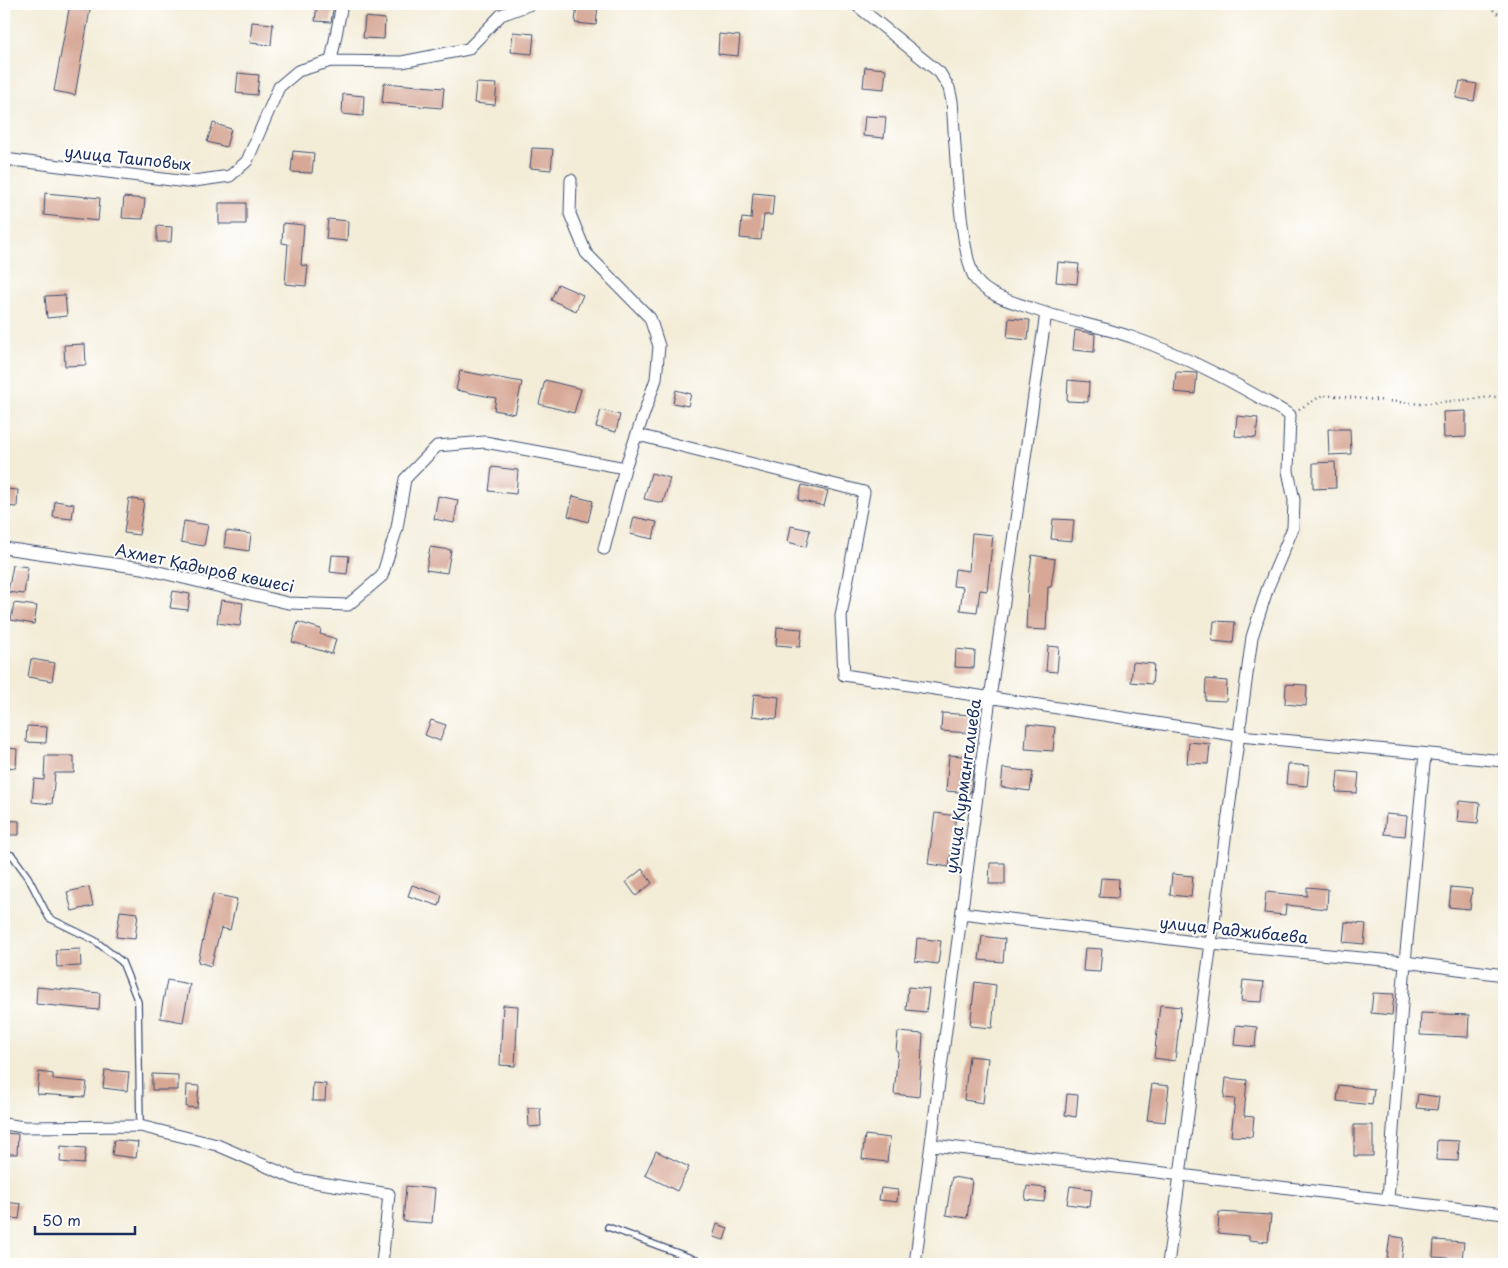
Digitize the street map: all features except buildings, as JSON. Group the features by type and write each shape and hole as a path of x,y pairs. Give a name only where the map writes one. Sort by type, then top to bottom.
{"street":[{"path":"331,61 342,4"},
{"name":"улица Таиповых","path":"4,159 187,182 230,176 247,161 279,87 298,71 331,61 402,62 468,50 501,15 530,4"},
{"path":"854,4 940,72 949,88 952,101 962,222 968,257 975,280 991,293 1046,313 1134,338 1198,365 1290,415 1288,471 1294,500 1293,528 1268,587 1252,637 1168,1264"},
{"path":"571,180 570,214 586,253 650,318 659,346 656,379 625,468 604,548"},
{"name":"улица Курмангалиева","path":"915,1264 933,1145 990,698 1046,313"},
{"path":"638,435 864,492 841,616 844,675 1240,736 1504,762"},
{"name":"Ахмет Қадыров көшесі","path":"4,548 142,568 288,603 348,605 382,576 397,528 405,478 437,446 485,442 625,468"},
{"path":"1388,1200 1405,962 1425,754"},
{"name":"улица Раджибаева","path":"962,913 1211,944 1405,962 1504,975"},
{"path":"4,1124 24,1127 140,1126 217,1144 296,1179 389,1194 382,1264"},
{"path":"933,1145 1504,1214"}],"lane":[{"path":"4,854 12,855 28,877 49,918 94,940 122,962 138,1002 140,1126"},
{"path":"608,1227 707,1264"}],"path":[{"path":"1485,4 1504,18"},
{"path":"1290,415 1323,395 1420,404 1504,396"}]}
